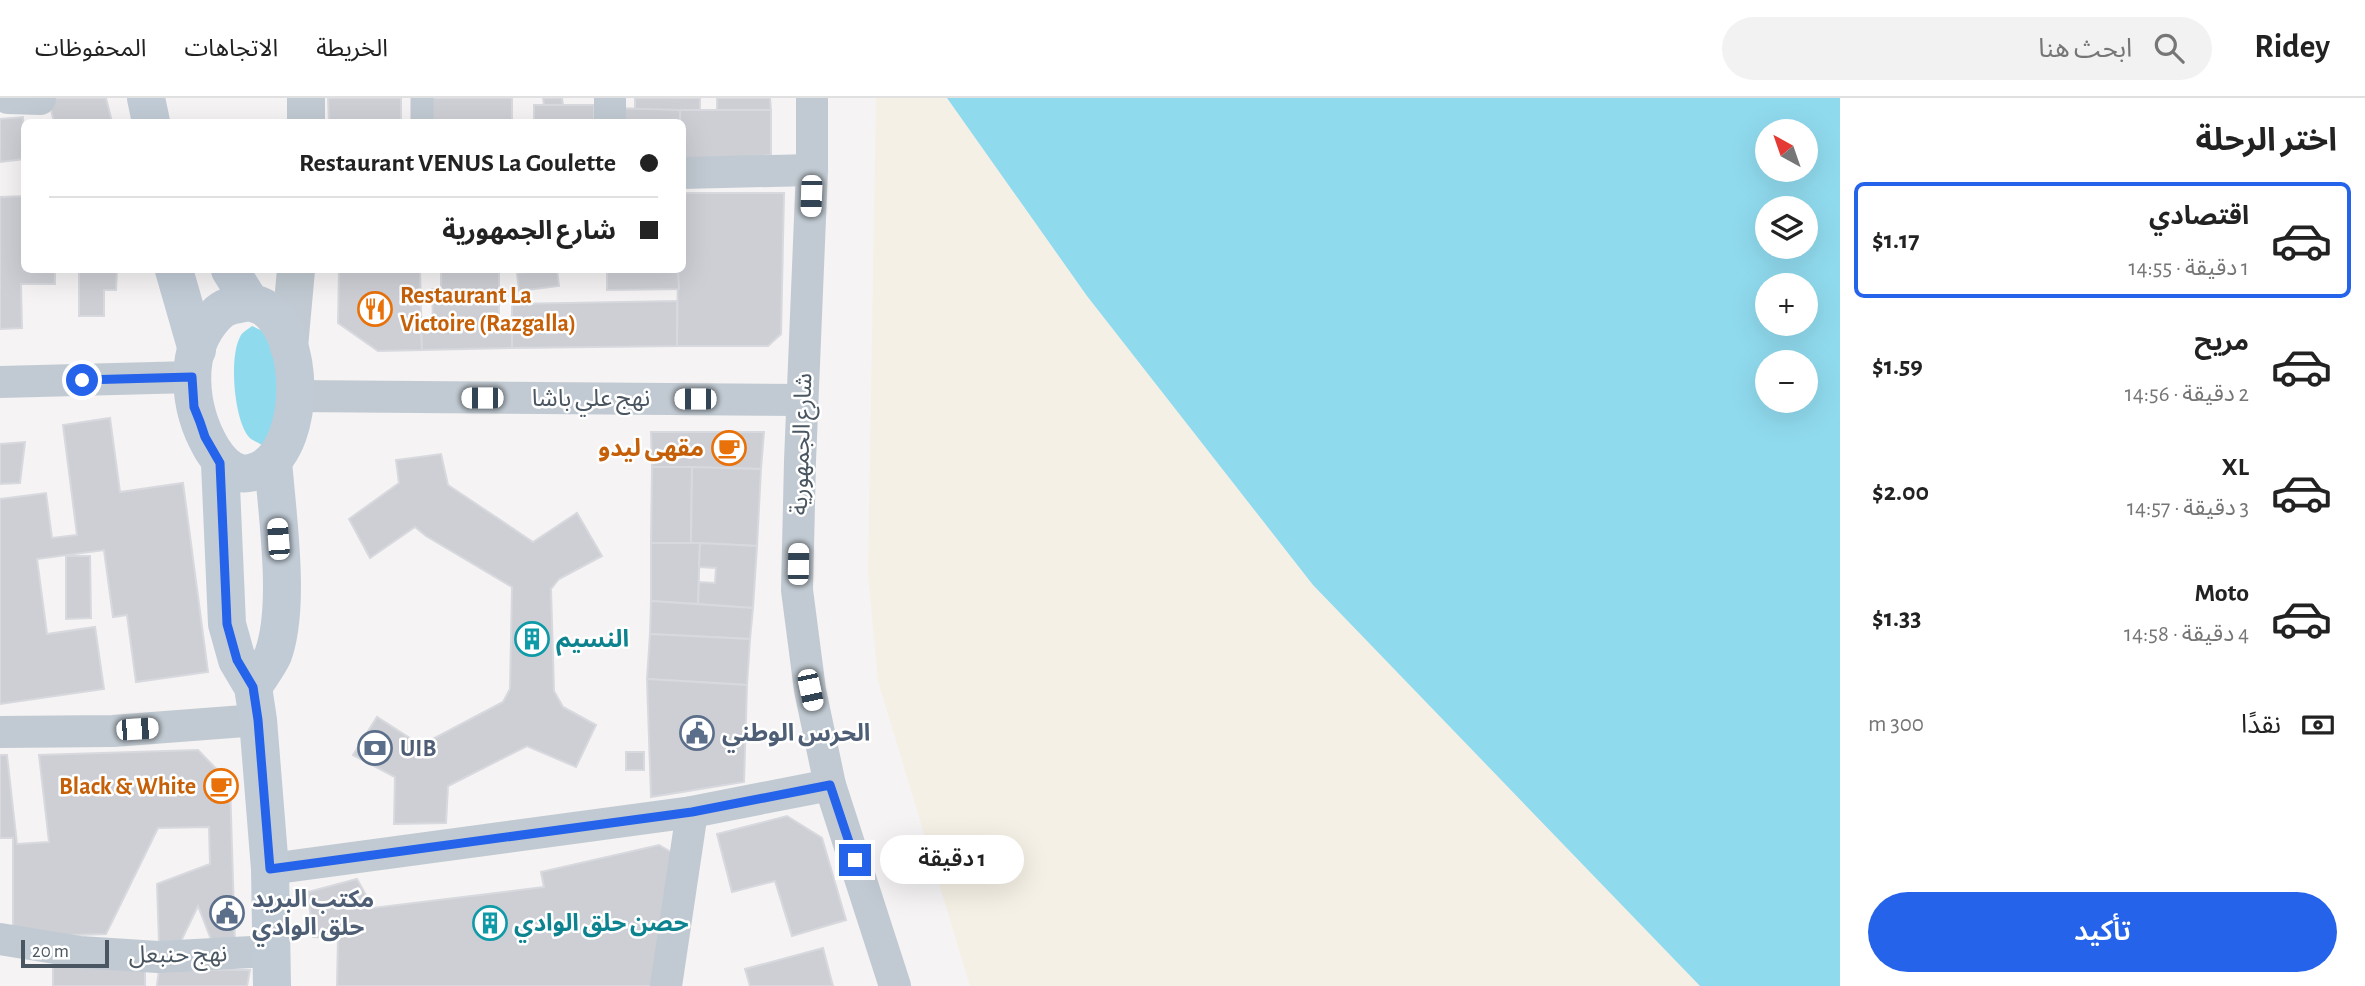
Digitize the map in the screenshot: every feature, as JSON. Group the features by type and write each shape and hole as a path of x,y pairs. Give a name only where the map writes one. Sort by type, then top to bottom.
{"main road":[{"path":"146,98 150,119"},
{"path":"175,273 194,363 194,407 205,437 220,463 227,624 237,660 256,704 270,869 272,968"},
{"path":"232,273 250,302"},
{"path":"194,363 205,331 217,314 231,305 250,302 265,308 278,323 289,347 295,396 291,428 284,446 273,461 259,470 240,474 220,463"},
{"path":"256,704 280,624 282,591 273,461"}],"street":[{"path":"8,98 40,99"},
{"path":"306,98 306,119"},
{"path":"422,98 422,119"},
{"path":"610,98 610,119"},
{"name":"شارع الجمهورية","path":"812,98 812,170 797,590 810,690 830,785 895,986"},
{"path":"686,173 812,170"},
{"path":"289,347 296,273"},
{"path":"0,382 194,363"},
{"name":"نهج علي باشا","path":"295,396 802,400"},
{"path":"0,732 113,731 256,704"},
{"path":"270,869 692,812 830,785"},
{"path":"666,986 692,812"},
{"name":"نهج حنبعل","path":"0,939 80,953 272,968"}],"sand":[{"path":"876,98 947,98 1087,296 1313,585 1700,986 970,986 878,681 868,575"}],"water":[{"path":"947,98 1840,98 1840,986 1700,986 1313,585 1087,296"},
{"path":"252,326 265,332 272,346 278,377 279,417 262,445 249,437 243,427 236,402 234,373 237,347 242,334"}],"building":[{"path":"48,98 106,98 111,119 53,119"},
{"path":"328,98 401,98 401,119 329,119"},
{"path":"431,98 512,98 512,119 431,119"},
{"path":"543,98 562,98 563,105 544,105"},
{"path":"635,98 700,98 700,110 635,110"},
{"path":"717,98 770,98 771,110 717,110"},
{"path":"534,105 594,105 594,119 534,119"},
{"path":"610,108 680,110 680,119 611,119"},
{"path":"680,110 771,110 771,155 686,164 686,119 680,119"},
{"path":"23,117 21,159 0,162 0,119"},
{"path":"686,193 784,193 781,334 768,346 677,346 678,273 686,273"},
{"path":"21,196 21,273 55,273 55,284 21,284 22,328 0,329 0,197"},
{"path":"79,273 117,273 116,290 104,290 104,316 79,316"},
{"path":"339,273 420,273 422,350 378,351 338,323"},
{"path":"441,273 499,273 499,326 512,326 512,348 422,350 421,325 433,325 432,289 441,289"},
{"path":"517,273 557,273 559,286 519,291"},
{"path":"607,273 678,273 679,289 607,290"},
{"path":"677,301 677,346 512,348 512,304"},
{"path":"110,418 120,492 183,483 208,672 136,682 127,615 113,617 104,550 37,559 47,634 95,627 104,689 0,704 0,499 46,493 52,538 77,535 63,425"},
{"path":"651,432 764,432 761,469 652,467"},
{"path":"25,442 20,483 0,484 0,444"},
{"name":"النسيم","path":"441,454 448,485 533,542 577,513 602,556 559,579 551,589 554,691 563,707 596,725 576,767 527,746 448,786 446,823 394,824 395,777 353,755 377,717 416,742 431,740 503,702 510,689 512,587 415,527 370,558 349,519 399,483 396,460"},
{"path":"652,467 692,467 691,543 651,543"},
{"path":"692,467 761,469 757,546 691,543"},
{"path":"651,543 700,543 698,604 651,601"},
{"path":"700,543 757,546 753,608 698,604 699,582 715,583 716,568 699,567"},
{"path":"66,556 90,556 91,618 66,619"},
{"path":"651,601 753,608 750,639 650,634"},
{"path":"650,634 750,639 747,685 647,679"},
{"name":"الحرس الوطني","path":"647,679 747,685 744,782 651,797"},
{"path":"198,750 230,783 235,946 214,947 198,906 181,941 159,942 157,884 210,864 209,827 158,828 106,934 13,937 13,838 0,838 0,755 7,755 17,844 49,842 39,755"},
{"path":"626,752 644,752 644,770 626,770"},
{"path":"787,816 822,838 846,920 792,936 775,881 732,892 717,834"},
{"name":"حصن حلق الوادي","path":"659,845 678,856 658,986 337,986 338,938 313,937 308,892 357,879 373,908 544,887 541,872"},
{"path":"823,948 833,986 750,986 745,969"},
{"path":"53,961 145,967 145,986 53,986"},
{"path":"159,969 250,970 247,986 157,986"}],"place":[{"name":"Restaurant La Victoire (Razgalla)","path":"375,309"},
{"name":"مقهى ليدو","path":"729,448"},
{"name":"النسيم","path":"532,639"},
{"name":"الحرس الوطني","path":"697,733"},
{"name":"UIB","path":"375,748"},
{"name":"Black & White","path":"221,786"},
{"name":"مكتب البريد حلق الوادي","path":"227,913"},
{"name":"حصن حلق الوادي","path":"490,923"}],"route":[{"path":"82,380 192,377 194,407 205,437 220,463 227,624 237,660 253,687 270,869 692,812 830,785 855,860"}]}
